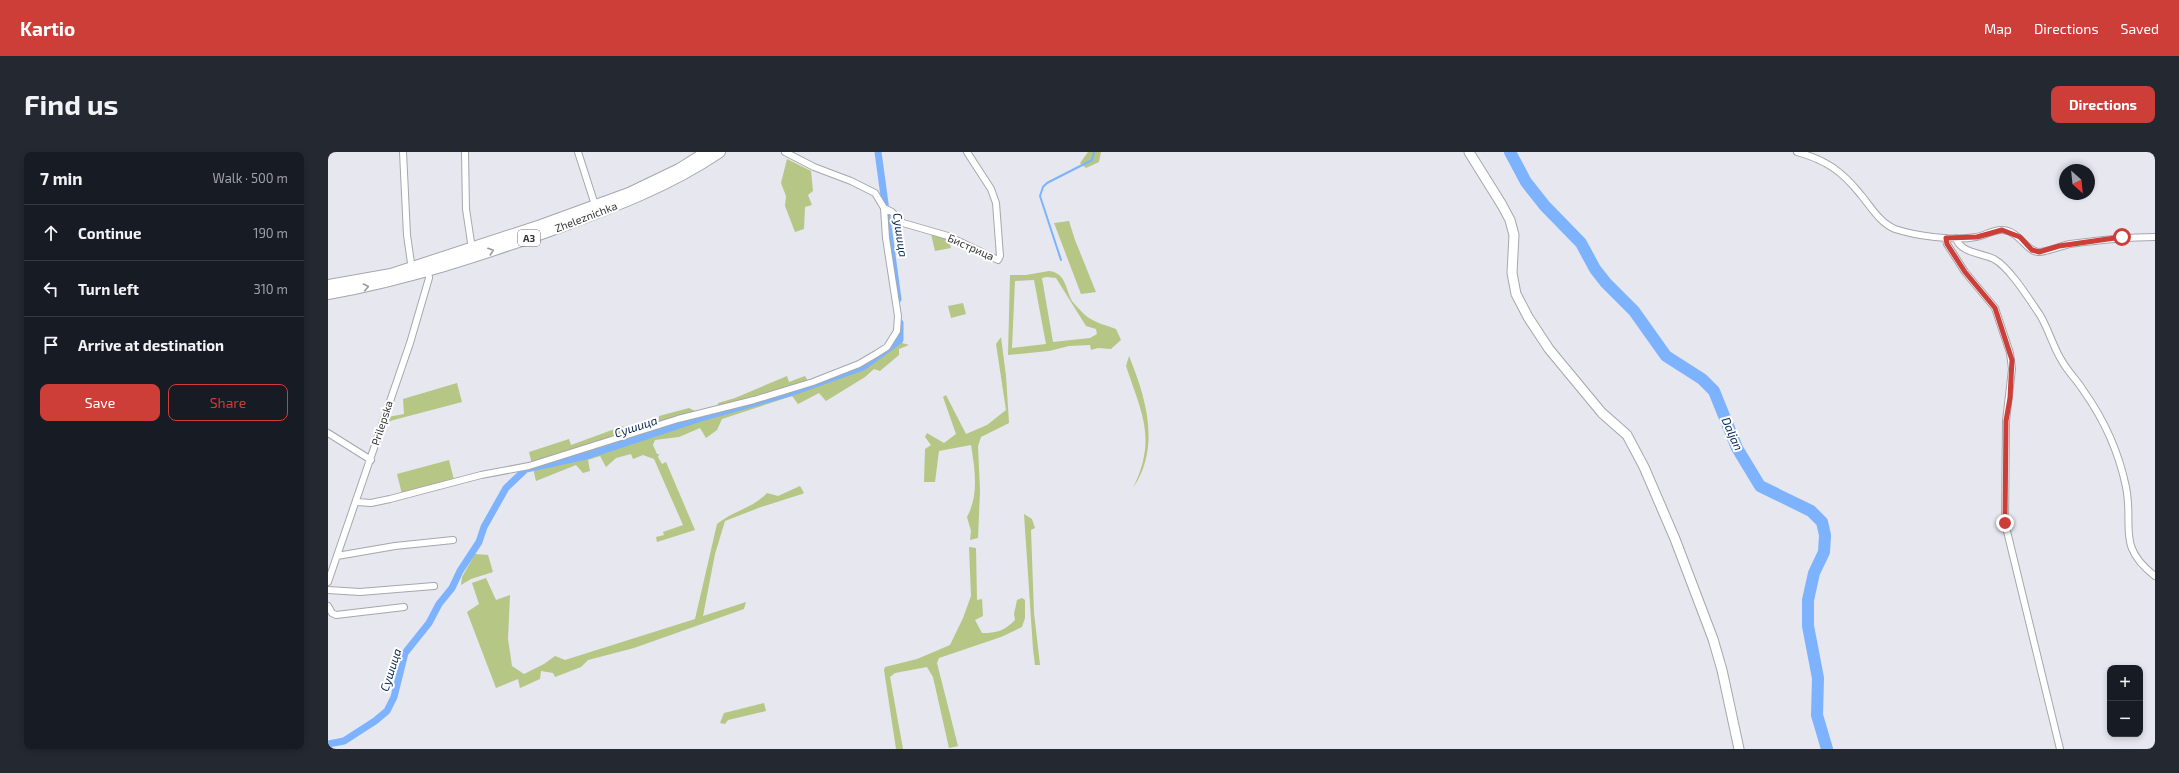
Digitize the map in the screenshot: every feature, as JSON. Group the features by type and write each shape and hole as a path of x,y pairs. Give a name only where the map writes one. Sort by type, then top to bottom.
{"main road":[{"name":"Zheleznichka","path":"427,267 472,249 597,209 655,181 706,152"},
{"name":"Zheleznichka","path":"328,294 427,267 486,253 682,176 720,152"},
{"name":"Zheleznichka","path":"328,285 413,271"}],"street":[{"path":"403,152 407,235 413,271"},
{"path":"465,152 466,209 472,249"},
{"path":"578,152 597,209"},
{"path":"357,502 371,503 481,475 529,466 678,418 754,400 813,382 859,364 887,346 897,331 898,316 886,238 884,208 875,193 863,186 814,167 785,152"},
{"name":"Бистрица","path":"884,208 892,212 903,223 948,236 998,260 1000,256 996,203 991,189 967,152"},
{"path":"1470,152 1502,204 1510,220 1514,235 1512,273 1516,294 1528,316 1548,349 1602,413 1627,435 1644,467 1675,539 1713,639 1722,670 1740,749"},
{"path":"1797,152 1824,161 1834,168 1887,224 1913,233 1956,238 1977,237 2002,230 2020,237 2032,250 2039,252 2059,246 2122,237 2155,237"},
{"path":"1946,238 1947,244 1965,272 1995,308 2012,360 2010,398 2006,421 2005,523 2060,749"},
{"path":"1956,238 1959,246 1991,258 2001,265 2034,307 2046,326 2062,363 2084,391 2107,432 2118,456 2126,487 2130,547 2137,560 2155,576"},
{"name":"Prilepska","path":"328,582 357,502 410,343 429,278 427,267"},
{"path":"328,433 371,460"},
{"path":"338,556 395,546 453,540"},
{"path":"328,590 360,592 434,586"},
{"path":"328,606 332,613 336,615 404,607"}],"green space":[{"path":"1088,152 1101,152 1099,162 1086,168 1080,163"},
{"path":"787,159 811,171 813,191 808,195 812,205 805,207 804,229 795,232 785,206 786,196 781,183"},
{"path":"1069,221 1096,292 1081,294 1054,223"},
{"path":"931,234 949,240 951,248 935,251"},
{"path":"1049,271 1055,272 1062,278 1072,301 1078,308 1092,320 1116,329 1121,340 1111,349 1098,348 1091,350 1090,345 1069,346 1049,351 1008,355 1010,275 1026,275","holes":["1042,278 1056,278 1086,326 1096,329 1097,334 1090,338 1053,342","1034,280 1046,344 1012,348 1015,281"]},
{"path":"963,303 966,314 951,318 948,306"},
{"path":"1001,337 1006,376 1009,423 981,437 978,446 980,491 978,538 970,540 971,531 967,517 971,509 975,491 974,464 971,445 939,451 935,482 924,482 925,449 931,445 925,437 927,433 944,443 956,434 943,397 946,395 966,434 987,425 1006,410 996,344"},
{"path":"895,341 909,345 899,349 899,355 880,371 874,369 865,377 826,401 819,393 798,404 792,396 722,419 717,430 706,438 700,428 679,437 655,440 653,445 657,454 659,454 658,457 662,464 666,462 695,530 657,542 656,537 664,535 663,532 683,525 654,459 643,455 633,459 631,454 616,458 606,467 600,456 588,460 590,471 583,473 576,465 536,481 529,452 569,439 571,445 623,426 625,435 659,424 659,416 689,408 695,411 717,408 718,403 735,398 787,376 789,382 805,376 808,381 859,364"},
{"path":"1129,356 1145,405 1149,439 1147,456 1142,472 1133,488 1140,471 1146,441 1142,413 1126,366"},
{"path":"457,383 462,402 386,422 388,417 404,414 403,399"},
{"path":"449,460 454,480 402,494 397,474"},
{"path":"800,486 804,493 802,494 761,507 725,521 715,554 703,616 746,602 744,609 634,648 588,660 581,667 555,677 553,673 541,671 540,679 520,688 518,679 496,688 467,612 479,604 472,583 486,578 496,600 510,595 508,639 512,666 524,674 544,664 555,656 565,660 695,619 717,524 756,502 767,493 778,496"},
{"path":"1024,514 1032,519 1035,528 1031,530 1034,613 1040,665 1035,665 1033,649"},
{"path":"969,547 976,548 977,600 982,599 983,616 975,620 982,633 1000,631 1011,624 1015,620 1014,614 1017,600 1022,598 1025,600 1025,618 1022,627 1001,637 939,658 937,663 958,746 949,748 933,677 927,667 895,673 890,677 903,749 896,749 884,670 885,667 917,659 950,645 963,618 971,596"},
{"path":"475,554 488,555 493,572 471,579 461,585 462,577"},
{"path":"764,703 766,711 728,720 725,724 720,723 724,713"}],"waterway":[{"name":"Сушица","path":"878,152 898,299"},
{"path":"1061,260 1040,196 1043,187 1047,183 1092,160 1094,152"},
{"name":"Daljan","path":"1510,152 1526,182 1545,206 1581,243 1595,269 1606,283 1634,311 1666,356 1702,379 1714,391 1737,448 1760,486 1811,511 1822,522 1825,535 1824,552 1814,573 1808,600 1808,626 1818,678 1817,715 1827,749"},
{"name":"Сушица","path":"328,744 344,741 375,721 387,711 394,697 405,653 429,623 439,604 452,588 460,571 479,542 484,527 506,488 526,469 586,456 701,418 790,393 863,367 900,340 900,323"}],"route":[{"path":"2005,523 2007,458 2006,421 2010,398 2012,360 1999,315 1992,302 1965,272 1947,244 1946,238 1977,237 2002,230 2011,232 2020,237 2032,250 2039,252 2059,246 2122,237"}]}
